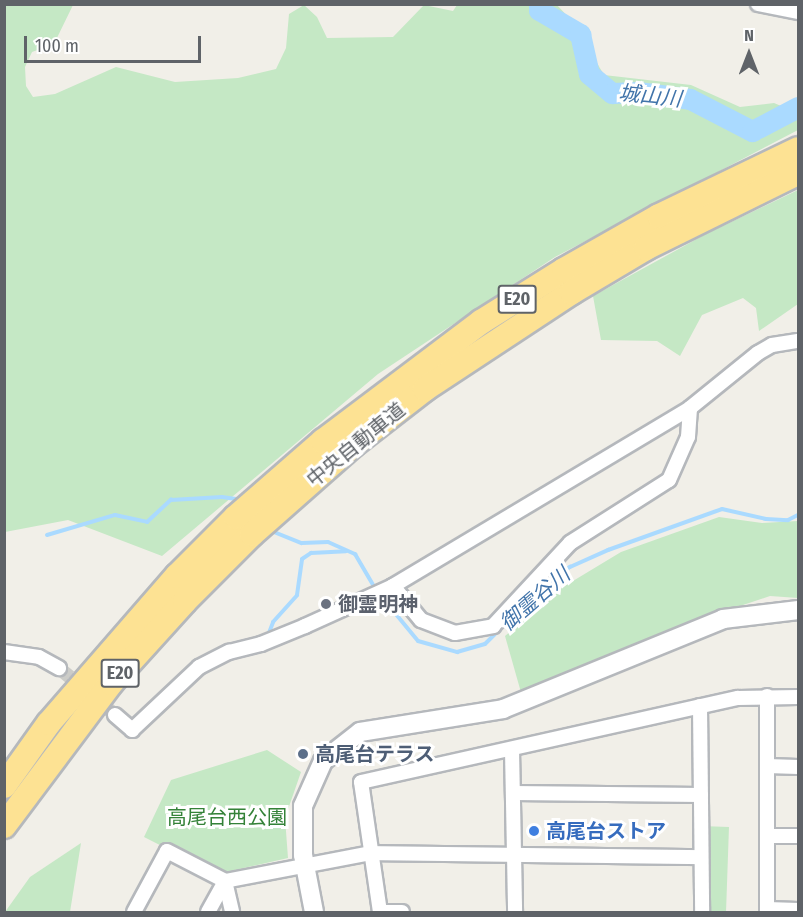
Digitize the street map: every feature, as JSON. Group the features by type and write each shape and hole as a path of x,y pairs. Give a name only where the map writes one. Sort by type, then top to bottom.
{"highway":[{"name":"中央自動車道","path":"4,786 49,723 114,646 400,380 481,322 659,216 798,149"},
{"name":"中央自動車道","path":"272,500 497,339 646,248 798,173"},
{"name":"中央自動車道","path":"4,826 111,683 244,526"}],"street":[{"path":"758,4 798,12"},
{"path":"115,715 132,730 199,667 229,652 266,642 384,590 690,408 758,353 772,345 798,341"},
{"path":"384,590 421,621 455,633 493,626 570,543 669,480 688,437 690,408"},
{"path":"314,912 305,864 301,819 312,781 323,761 360,732 502,709 723,619 798,610"},
{"path":"4,652 39,657 59,668"},
{"path":"768,696 767,911 798,909"},
{"path":"402,912 380,912 361,782 512,750 700,706 768,696 798,697"},
{"path":"700,706 702,912"},
{"path":"512,750 515,912"},
{"path":"767,766 798,767"},
{"path":"513,793 701,795"},
{"path":"767,836 798,836"},
{"path":"134,912 167,851 225,881 370,853 701,857"},
{"path":"208,912 225,881"},
{"path":"225,881 232,912"}],"green space":[{"path":"556,4 573,22 604,75 691,85 740,107 774,103 798,113 798,130 555,257 378,374 162,556 68,520 5,532 5,5 73,5 54,44 32,52 25,67 26,86 33,97 55,94 116,67 175,82 238,78 276,69 286,48 289,14 304,5 317,17 327,38 393,37 424,5 453,11 457,5"},
{"path":"798,190 798,304 759,331 756,308 743,298 702,315 680,356 657,341 601,340 593,296 706,234"},
{"path":"719,517 762,523 798,521 798,598 770,596 683,625 522,696 505,636 563,587 621,552"},
{"name":"高尾台西公園","path":"267,750 301,772 285,818 288,858 217,874 144,837 171,780"},
{"path":"701,826 729,827 726,912 698,912"},
{"path":"81,843 70,912 5,912 30,877"}],"waterway":[{"name":"城山川","path":"539,4 539,10 580,34 589,74 612,93 638,92 690,99 752,131 798,107"},
{"name":"御霊谷川","path":"47,535 115,515 147,522 171,500 222,497 243,500"},
{"name":"御霊谷川","path":"381,596 418,641 457,652 485,644 539,590 570,567 608,550 722,509 766,519 788,520 798,515"},
{"name":"御霊谷川","path":"269,530 302,543 328,542 355,554 376,590"},
{"name":"御霊谷川","path":"267,638 273,622 297,595 302,559 311,553 346,551"}],"tunnel":[{"path":"59,668 115,715"}],"place":[{"name":"御霊明神","path":"326,604"},
{"name":"高尾台テラス","path":"303,754"},
{"name":"高尾台ストア","path":"534,831"}]}
